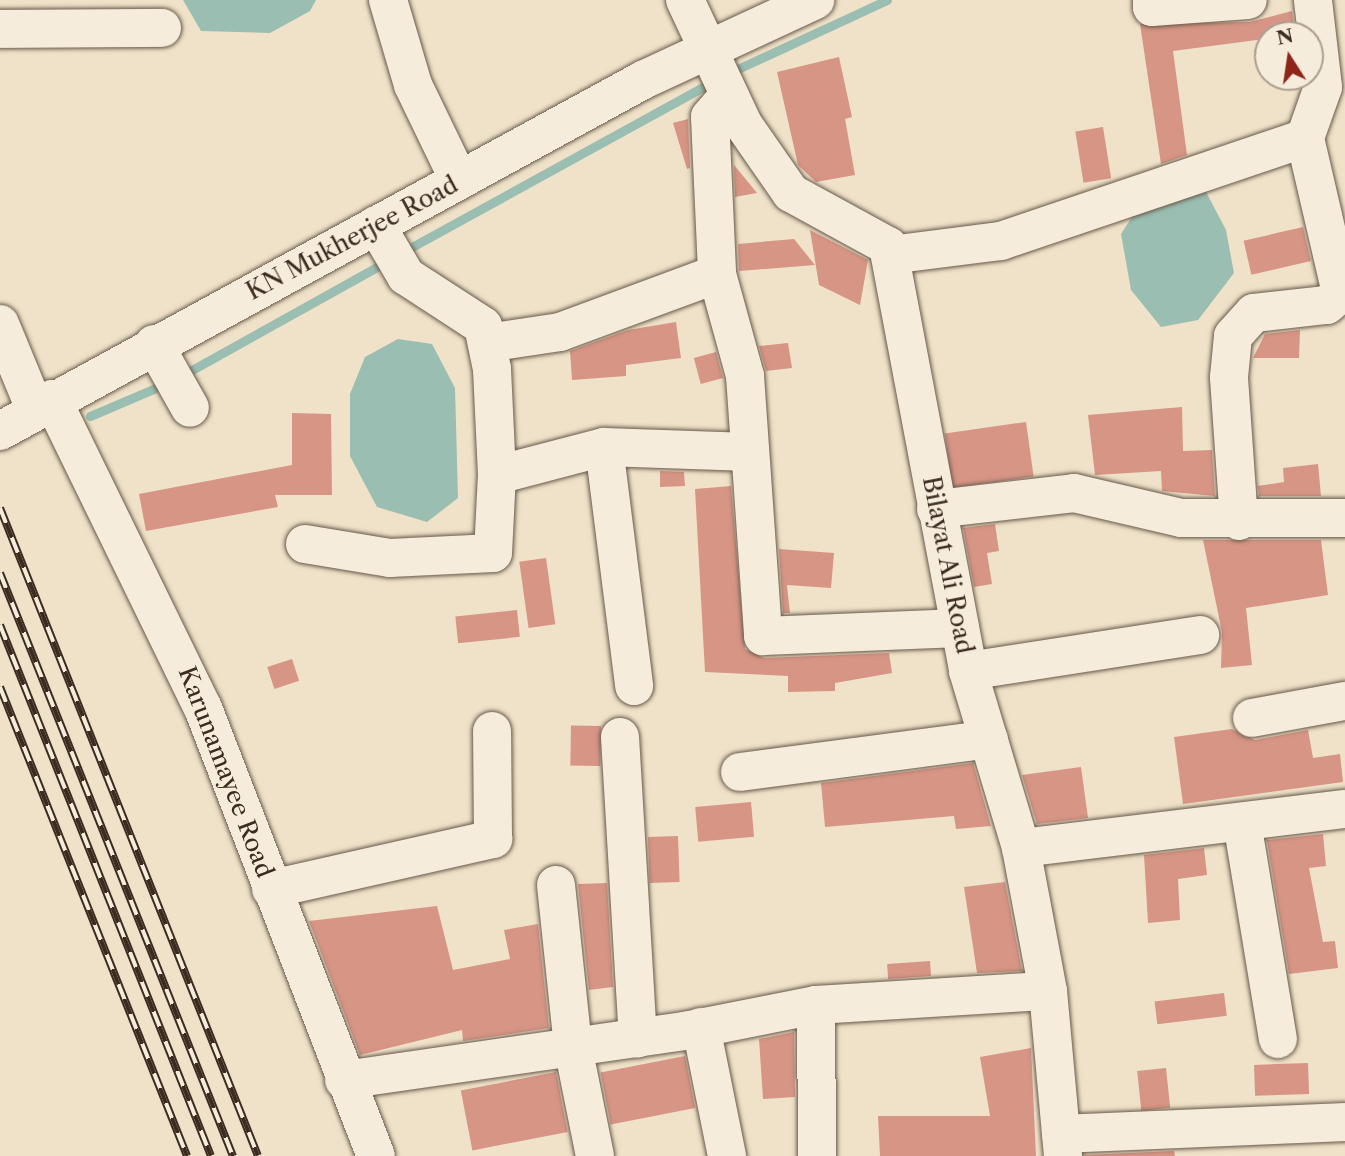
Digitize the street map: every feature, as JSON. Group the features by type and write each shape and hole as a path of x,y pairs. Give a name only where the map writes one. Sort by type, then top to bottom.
{"street":[{"path":"388,0 413,85 459,180"},
{"path":"685,0 729,95 791,193 888,246 890,255 1001,241 1305,138 1331,102 1323,87 1313,0"},
{"name":"KN Mukherjee Road","path":"0,431 154,344 706,47 815,0"},
{"path":"1152,0 1153,7 1248,0"},
{"path":"0,29 162,28"},
{"path":"729,95 710,117 717,274 745,376 763,636 960,628"},
{"path":"1239,521 1229,377 1233,336 1254,313 1338,300 1343,274 1305,138"},
{"path":"305,544 390,558 493,553 497,475 487,343 483,326 406,276 376,225"},
{"name":"Bilayat Ali Road","path":"890,255 968,671 1021,848 1048,991 1062,1145"},
{"path":"487,343 560,332 717,274"},
{"name":"Karunamayee Road","path":"0,324 157,603 376,1156"},
{"path":"154,344 190,408"},
{"path":"497,475 604,447 750,452"},
{"path":"604,447 634,686"},
{"path":"936,509 1074,493 1181,518 1239,521 1345,519"},
{"path":"968,671 1200,635"},
{"path":"1252,718 1345,701"},
{"path":"271,889 493,839 492,731"},
{"path":"620,737 638,1038"},
{"path":"740,772 989,739"},
{"path":"1021,848 1345,809"},
{"path":"1242,822 1278,1039"},
{"path":"556,885 573,1047 595,1156"},
{"path":"344,1080 638,1038 816,1004 1048,991"},
{"path":"816,1004 817,1156"},
{"path":"701,1027 727,1156"},
{"path":"1062,1145 1345,1122"}],"water":[{"path":"183,0 316,0 310,11 270,33 201,31"},
{"path":"1206,192 1226,230 1234,273 1198,320 1161,327 1131,290 1121,234 1141,203"},
{"path":"398,339 432,344 455,388 458,498 427,522 377,507 350,456 350,394 365,357"}],"building":[{"path":"1292,11 1293,21 1254,21 1254,40 1173,51 1187,155 1161,164 1140,24 1250,22"},
{"path":"839,57 852,117 845,119 855,175 816,182 798,165 777,72"},
{"path":"688,119 690,168 687,169 673,123"},
{"path":"1103,127 1111,178 1083,183 1075,131"},
{"path":"734,165 757,193 735,197"},
{"path":"1303,227 1311,261 1251,275 1244,241"},
{"path":"810,230 868,260 860,305 819,285"},
{"path":"794,239 815,265 739,271 738,244"},
{"path":"676,322 681,358 626,365 626,376 572,380 570,351 628,330"},
{"path":"1300,330 1299,358 1253,358 1265,334"},
{"path":"788,343 792,368 766,371 759,346"},
{"path":"716,352 723,378 701,384 694,358"},
{"path":"1182,407 1183,451 1212,450 1215,496 1162,491 1161,471 1095,475 1088,415"},
{"path":"292,413 331,414 332,495 275,495 278,507 146,531 139,494 292,465"},
{"path":"1026,422 1034,476 952,488 945,433"},
{"path":"1318,464 1321,496 1259,496 1258,486 1284,482 1283,468"},
{"path":"660,471 684,472 685,486 660,487"},
{"path":"731,486 745,649 764,658 889,653 892,673 835,683 835,691 788,692 788,676 705,672 695,489"},
{"path":"995,524 999,551 987,553 992,584 974,587 963,528"},
{"path":"1203,540 1321,540 1328,595 1246,608 1252,665 1221,668 1222,632"},
{"path":"779,549 834,553 831,588 787,585 790,613 783,613"},
{"path":"546,558 555,624 529,628 519,562"},
{"path":"517,610 520,637 458,643 455,616"},
{"path":"292,659 299,681 274,689 267,667"},
{"path":"571,725 601,726 600,766 570,765"},
{"path":"1232,729 1255,740 1308,730 1313,758 1340,754 1343,782 1183,804 1174,737"},
{"path":"973,763 991,826 956,829 954,816 825,827 821,783"},
{"path":"1081,767 1088,818 1037,824 1022,775"},
{"path":"751,802 754,837 698,842 695,807"},
{"path":"1323,834 1326,866 1309,868 1323,942 1335,941 1338,968 1289,974 1267,840"},
{"path":"678,836 680,882 650,883 648,837"},
{"path":"1204,848 1207,875 1178,879 1180,920 1148,923 1144,855"},
{"path":"1005,882 1022,971 977,973 964,887"},
{"path":"607,883 613,987 589,990 578,884"},
{"path":"437,906 453,970 510,959 504,930 538,924 549,1028 463,1041 462,1030 360,1055 309,921"},
{"path":"930,961 931,976 888,979 887,964"},
{"path":"1224,993 1227,1016 1157,1024 1155,1002"},
{"path":"794,1032 795,1097 763,1099 759,1039"},
{"path":"1031,1048 1036,1156 880,1156 878,1116 990,1116 980,1057"},
{"path":"685,1056 695,1108 611,1124 601,1072"},
{"path":"1308,1063 1309,1094 1255,1096 1254,1065"},
{"path":"1166,1068 1170,1108 1141,1111 1137,1071"},
{"path":"556,1072 568,1132 472,1150 461,1091"},
{"path":"1174,1151 1175,1156 1085,1156 1085,1155"}],"waterway":[{"path":"729,73 887,0"},
{"path":"401,253 714,81"},
{"path":"181,376 386,262"},
{"path":"90,416 165,384"}],"railway":[{"path":"0,508 258,1156"},
{"path":"0,573 233,1156"},
{"path":"0,625 211,1156"},
{"path":"0,687 187,1156"}]}
